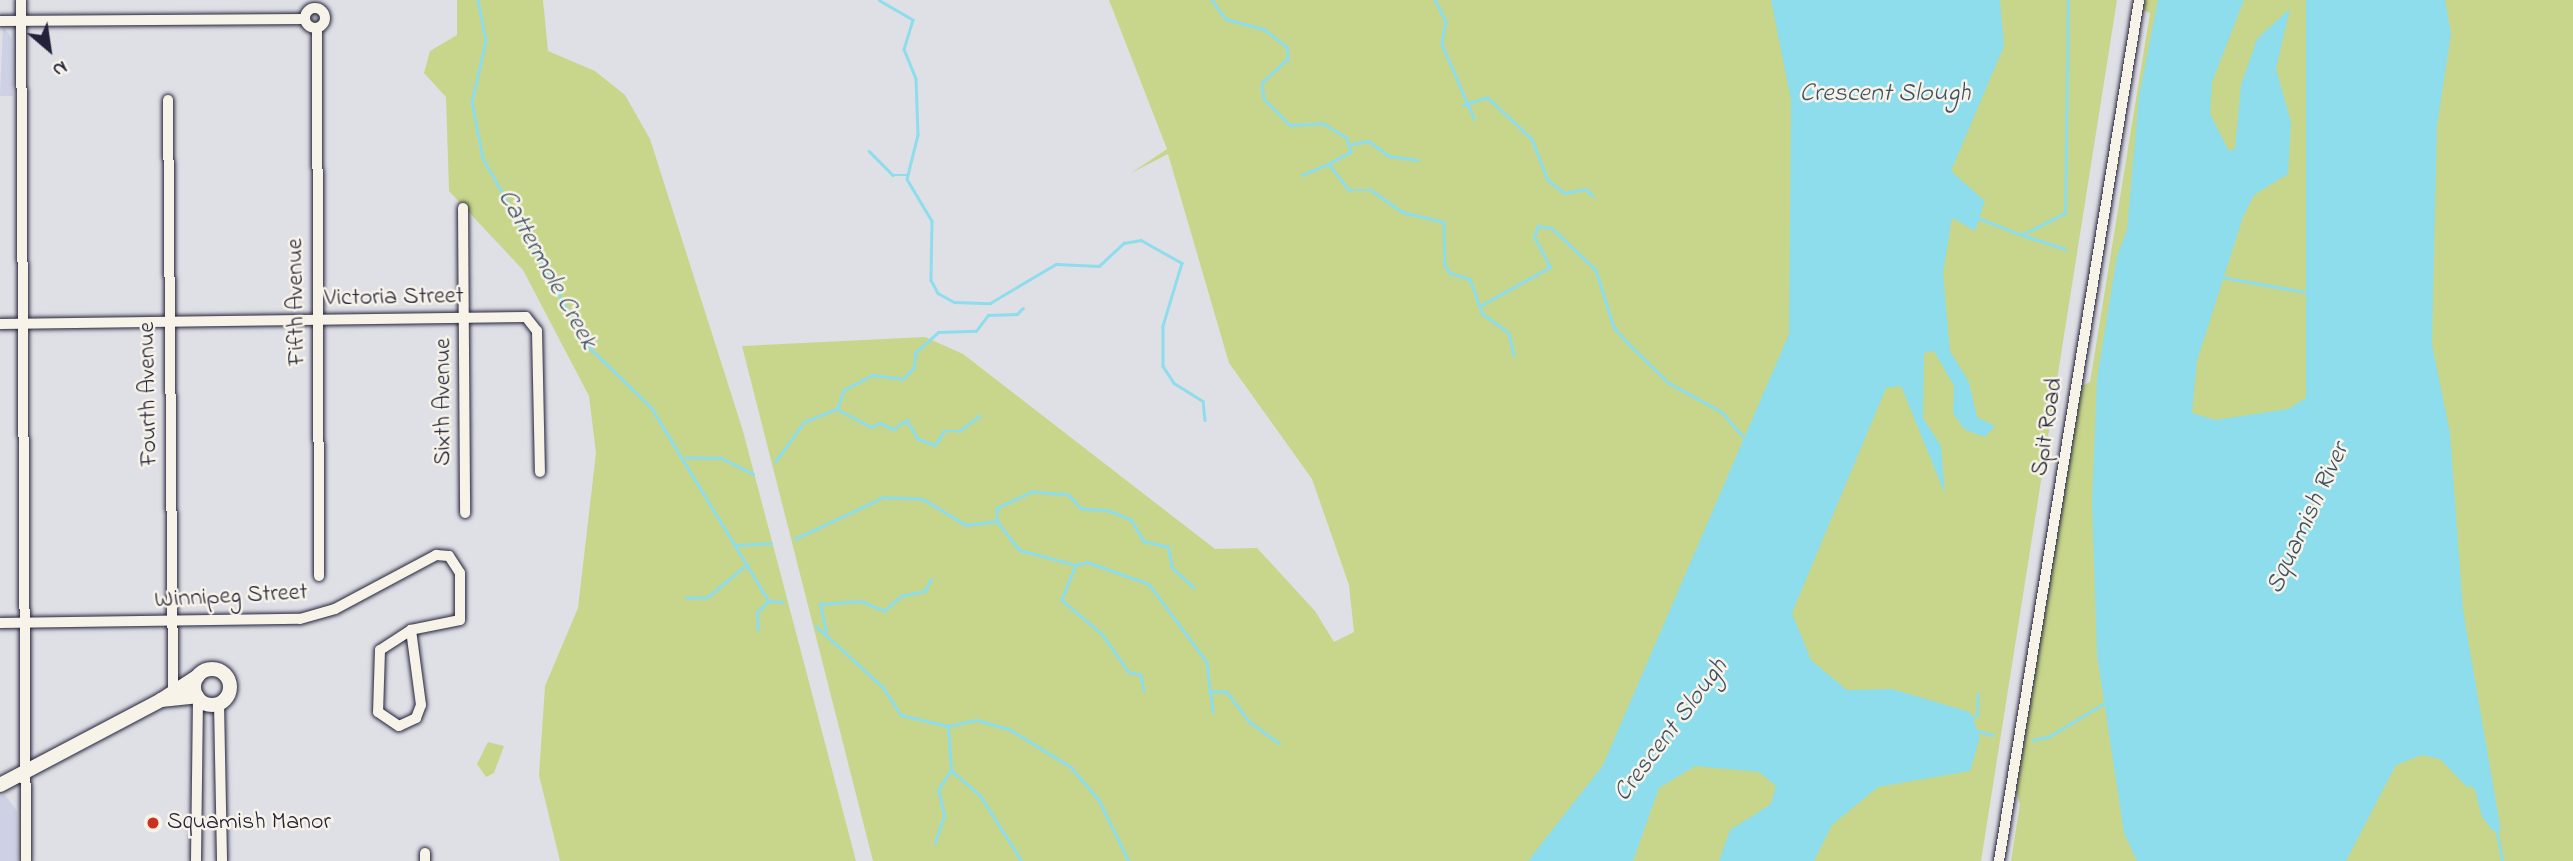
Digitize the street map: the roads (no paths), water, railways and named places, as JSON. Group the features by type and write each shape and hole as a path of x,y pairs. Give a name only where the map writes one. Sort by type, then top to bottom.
{"street":[{"path":"21,0 26,861"},
{"name":"Spit Road","path":"1999,861 2139,0"},
{"path":"0,21 304,19 317,28 325,19 321,10 309,9 304,19"},
{"name":"Fifth Avenue","path":"317,28 318,576"},
{"name":"Fourth Avenue","path":"168,100 173,688"},
{"name":"Sixth Avenue","path":"463,208 465,513"},
{"name":"Victoria Street","path":"0,324 526,317 534,323 540,472"},
{"name":"Winnipeg Street","path":"0,623 173,622 315,616 436,555 449,556 460,573 460,620 411,630"},
{"path":"411,630 421,705 416,718 399,726 378,712 379,655 411,630"},
{"path":"0,785 161,700 173,688 211,669 225,675 229,690 219,703 222,861"},
{"path":"195,861 198,676"},
{"path":"161,700 197,697 219,703"}],"water":[{"name":"Crescent Slough","path":"1771,0 2000,0 2004,46 1951,171 1985,201 1975,231 1952,218 1943,274 1950,351 1969,382 1977,417 1995,426 1985,437 1965,430 1953,413 1954,386 1934,351 1924,353 1923,418 1941,446 1945,494 1901,386 1886,388 1792,613 1811,660 1847,690 1892,689 1970,712 1980,737 1970,771 1878,787 1832,825 1814,861 1719,861 1730,830 1771,804 1776,786 1759,772 1695,766 1659,788 1633,861 1528,861 1603,765 1789,334 1791,100"},
{"name":"Squamish River","path":"2158,0 2244,0 2212,82 2210,114 2229,151 2235,149 2241,85 2257,39 2290,8 2276,69 2291,122 2288,174 2254,195 2243,217 2197,361 2192,413 2215,420 2288,409 2306,398 2306,0 2445,0 2451,34 2437,126 2432,344 2450,433 2463,610 2501,831 2493,831 2482,817 2474,787 2467,787 2440,759 2422,755 2396,765 2346,861 2137,861 2124,833 2097,655 2092,501 2097,379 2117,256 2127,230 2139,97"}],"waterway":[{"name":"Cattermole Creek","path":"478,0 486,41 472,102 483,158 588,346 651,407 769,601 783,602"},
{"path":"879,0 913,20 904,49 916,78 918,135 907,179 932,221 931,280 938,293 954,302 990,303 1056,264 1099,266 1124,243 1141,240 1182,263 1163,326 1163,366 1174,383 1203,401 1205,420"},
{"path":"1212,0 1226,19 1264,29 1287,47 1288,59 1262,83 1264,99 1290,125 1323,123 1347,138 1351,152 1329,164 1349,190 1371,190 1402,212 1444,222 1445,265 1450,273 1470,279 1483,314 1509,333 1514,355"},
{"path":"1435,0 1446,21 1442,44 1474,118"},
{"path":"1978,218 2022,235 2065,213 2068,0"},
{"path":"1463,105 1487,97 1532,139 1548,180 1564,193 1586,189 1593,196"},
{"path":"1352,144 1369,141 1389,156 1418,160"},
{"path":"869,151 893,175 907,175"},
{"path":"1302,175 1328,164"},
{"path":"1480,306 1550,267 1534,237 1538,226 1552,228 1596,270 1614,327 1627,342 1669,383 1722,412 1745,438"},
{"path":"2022,235 2065,249"},
{"path":"2221,277 2311,293"},
{"path":"837,409 844,390 872,375 903,379 914,367 915,353 938,332 976,331 988,315 1017,314 1023,308"},
{"path":"775,462 804,422 837,409 871,427 880,423 893,429 907,420 918,439 935,445 944,431 959,431 980,416"},
{"path":"686,457 722,458 753,474"},
{"path":"1194,588 1172,568 1168,547 1144,542 1131,520 1109,511 1081,509 1068,495 1032,492 997,508 997,521 1020,550 1076,565 1087,562 1149,584 1207,662 1210,691 1227,692 1250,722 1279,743"},
{"path":"795,539 884,497 923,499 966,525 997,521"},
{"path":"736,545 771,543"},
{"path":"686,598 708,597 746,565"},
{"path":"1076,565 1062,600 1102,634 1129,672 1141,675 1144,691"},
{"path":"826,632 820,604 861,601 884,611 901,596 925,591 931,579"},
{"path":"758,630 757,612 769,601"},
{"name":"Cattermole Creek","path":"816,626 883,687 901,715 948,726 977,720 1011,730 1071,767 1099,800 1129,861"},
{"path":"1211,692 1213,712"},
{"path":"1970,720 1977,715 1978,694"},
{"path":"2033,740 2050,736 2106,702"},
{"path":"935,843 944,815 938,790 951,770 948,726"},
{"path":"1977,731 1993,735"},
{"path":"951,770 980,795 1022,861"},
{"path":"2497,831 2503,861"}],"place":[{"name":"Squamish Manor","path":"153,823"}]}
